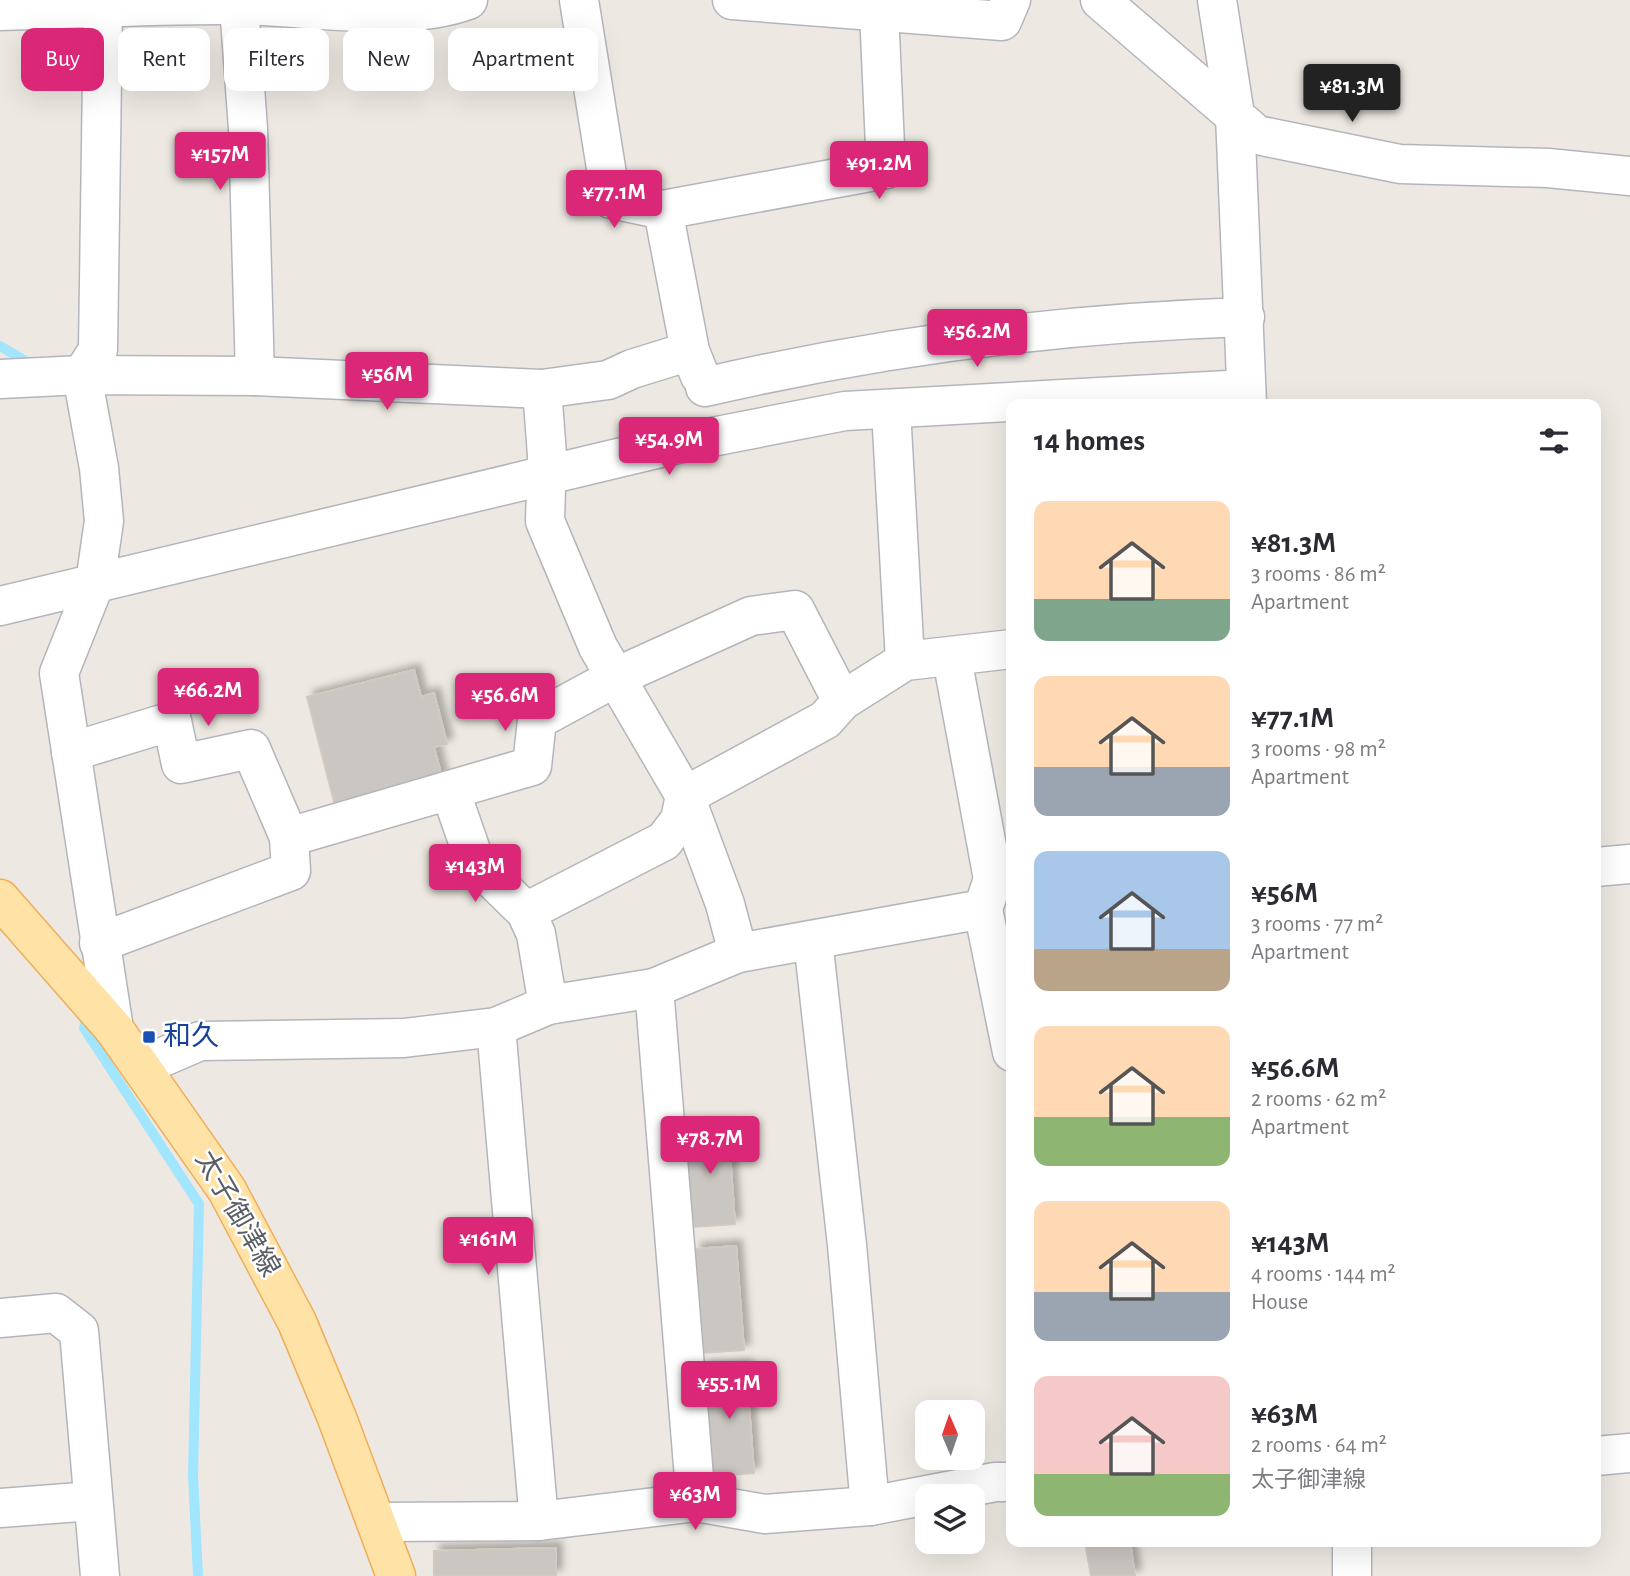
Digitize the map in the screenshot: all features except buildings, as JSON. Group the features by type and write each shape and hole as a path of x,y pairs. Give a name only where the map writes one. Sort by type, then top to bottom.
{"main road":[{"name":"太子御津線","path":"0,899 114,1029 227,1190 297,1322 396,1576"}],"street":[{"path":"0,11 223,3 405,12 445,8 468,0"},
{"path":"579,0 611,199 663,210 886,169 879,11"},
{"path":"732,0 1002,21 1011,0"},
{"path":"1100,0 1257,135 1400,164 1548,168 1630,176"},
{"path":"1170,399 1246,396 1235,115 1217,0"},
{"path":"223,3 248,129 255,376"},
{"path":"46,377 98,350 103,8"},
{"path":"663,210 690,351 726,435"},
{"path":"705,387 808,363 937,344 1124,321 1245,317"},
{"path":"46,377 255,376 542,389 608,380 632,369 690,351"},
{"path":"46,377 99,468 104,521 95,583 60,673 114,1029"},
{"path":"542,389 547,455 544,476 545,521 598,647 685,796 725,904 738,953"},
{"path":"0,606 544,476 845,411 1006,405"},
{"path":"891,410 905,660"},
{"path":"289,837 532,766 537,720 616,677 751,615 795,610 842,701"},
{"path":"526,912 664,841 680,820 685,796 825,720 842,701 905,660 952,658 1006,650"},
{"path":"952,658 996,889 1006,991"},
{"path":"71,752 172,721 181,764 251,749 289,837 291,870 99,943"},
{"path":"450,790 475,862 526,912 536,934 548,1005"},
{"path":"1601,867 1630,864"},
{"path":"142,1066 200,1041 404,1038 496,1027 548,1005 654,988 738,953 813,940 996,889"},
{"path":"813,940 847,1245 870,1506"},
{"path":"654,988 695,1502"},
{"path":"496,1027 539,1521"},
{"path":"0,1318 56,1313 79,1331 100,1576"},
{"path":"1601,1456 1630,1453"},
{"path":"376,1522 539,1521 695,1502 765,1514 870,1506 1006,1482"},
{"path":"0,1508 93,1501"},
{"path":"1352,1547 1352,1576"}],"waterway":[{"path":"0,346 34,366"},
{"path":"89,1012 84,1028 199,1204 193,1476 198,1576"}],"place":[{"name":"和久","path":"149,1037"}]}
